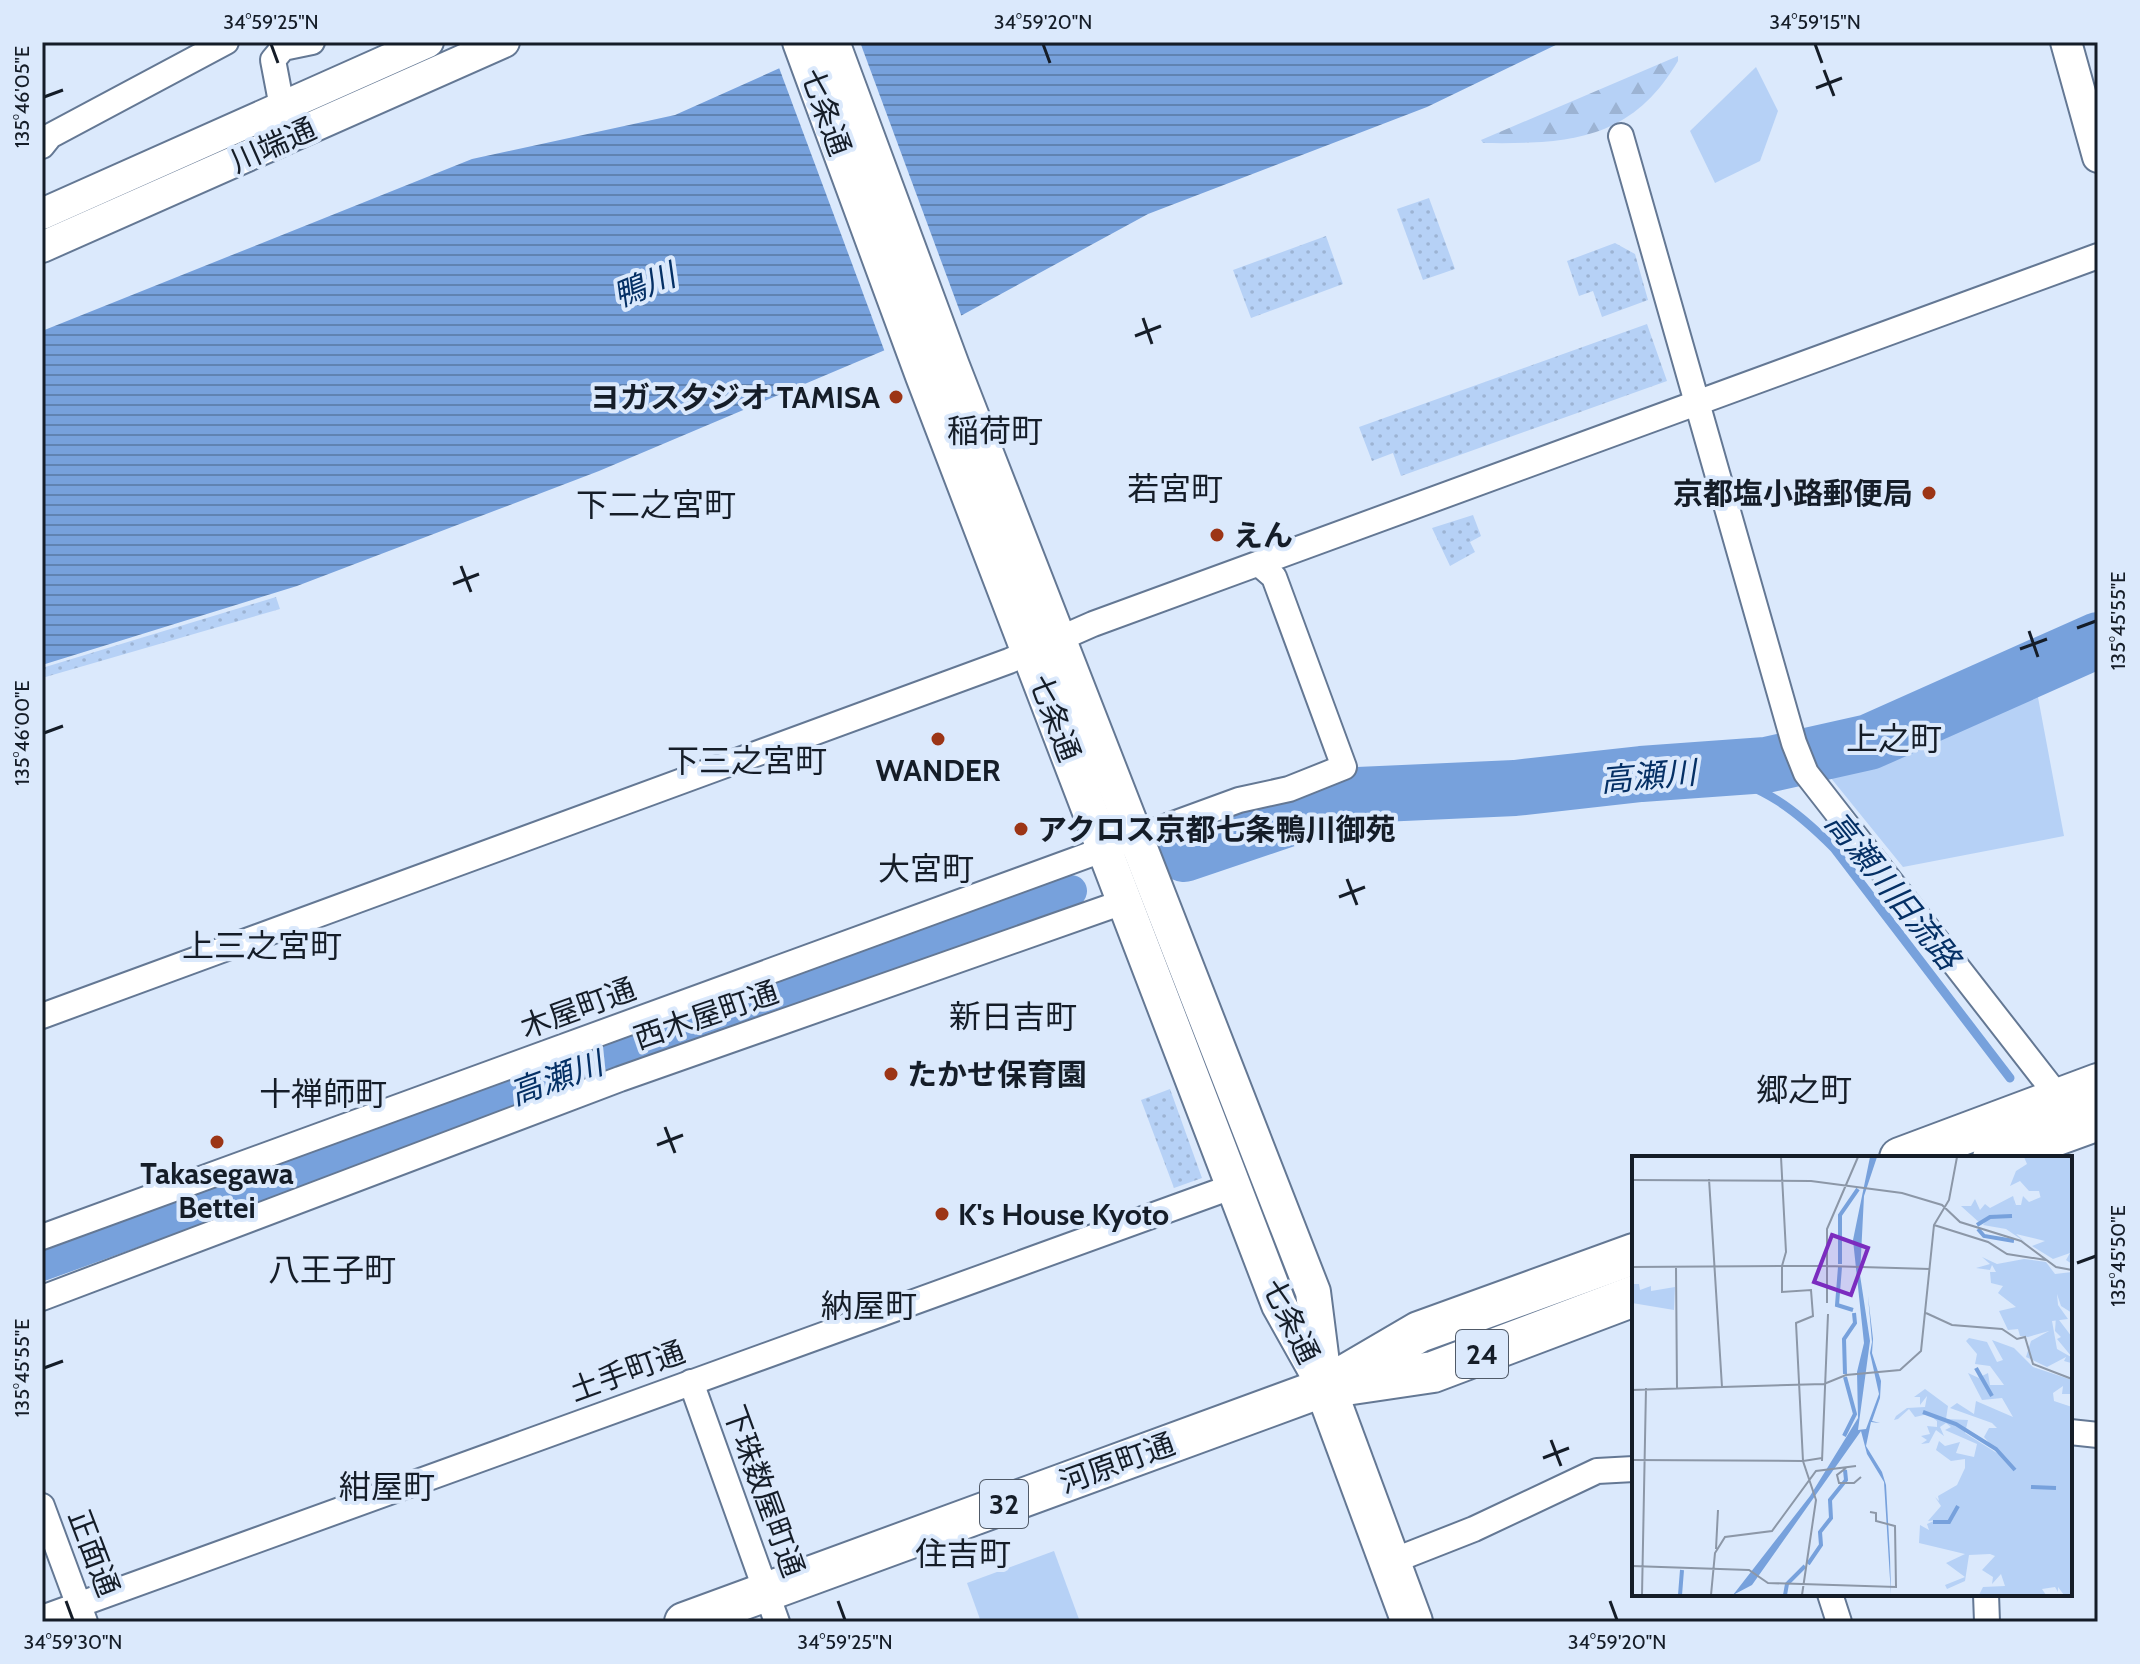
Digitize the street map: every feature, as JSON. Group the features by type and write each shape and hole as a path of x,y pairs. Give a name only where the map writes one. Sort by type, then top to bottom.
{"highway":[{"path":"1905,1156 2098,1084"},
{"path":"1999,1156 2098,1120"},
{"name":"河原町通","path":"1325,1387 1419,1332 1632,1255"},
{"name":"河原町通","path":"1325,1387 1433,1372 1632,1297"},
{"name":"七条通","path":"1325,1387 1412,1622"}],"main road":[{"name":"七条通","path":"800,42 938,371 1120,844 1313,1292 1325,1387"},
{"name":"七条通","path":"832,42 938,371"},
{"name":"七条通","path":"1120,844 1126,901 1279,1305 1325,1387"},
{"name":"河原町通","path":"684,1622 772,1607 1325,1387"}],"street":[{"path":"42,146 50,136 226,42"},
{"path":"282,107 273,60 283,48 312,42"},
{"name":"川端通","path":"42,214 428,42"},
{"name":"川端通","path":"42,247 504,42"},
{"path":"2066,42 2098,157"},
{"path":"1621,136 1695,403 1794,743 1806,773 2060,1099"},
{"path":"42,1016 1045,646 1093,624 2098,256"},
{"name":"木屋町通","path":"42,1237 1239,800 1289,789 1344,767 1274,577 1259,564"},
{"name":"西木屋町通","path":"42,1298 620,1079 1126,901"},
{"name":"土手町通","path":"42,1618 82,1613 691,1382 1234,1186"},
{"name":"下珠数屋町通","path":"691,1382 772,1607"},
{"path":"2072,1432 2098,1435"},
{"path":"1390,1562 1474,1529 1597,1471 1632,1469"},
{"name":"正面通","path":"42,1506 82,1613"},
{"path":"1831,1596 1839,1622"},
{"path":"1986,1596 1987,1622"}],"green space":[{"path":"1678,56 1678,61 1660,88 1640,108 1595,132 1543,142 1483,143 1481,140"},
{"path":"1756,67 1778,111 1760,161 1715,183 1690,131"},
{"path":"1429,198 1455,269 1423,280 1397,209"},
{"path":"1326,236 1343,284 1251,318 1233,270"},
{"path":"1615,243 1635,254 1648,300 1602,317 1593,291 1579,296 1567,261"},
{"path":"1647,324 1667,381 1401,476 1393,453 1372,461 1359,427"},
{"path":"1473,515 1481,536 1470,542 1475,552 1450,566 1432,528"},
{"path":"276,597 280,609 42,678 42,668"},
{"path":"2037,692 2064,836 1903,867 1822,767 1881,755"},
{"path":"1170,1089 1202,1178 1174,1188 1141,1100"},
{"path":"1054,1551 1080,1622 981,1622 967,1583"}],"water":[{"name":"鴨川","path":"838,42 1562,42 1427,107 1148,214 942,326 599,471 297,586 42,665 42,331 472,159 675,115"}],"pier":[{"path":"828,42 860,42 963,320 886,355 778,65"}],"waterway":[{"name":"高瀬川","path":"1184,854 1358,795 1515,788 1641,774 1766,765 1869,742 2098,640"},
{"name":"高瀬川旧流路","path":"1708,770 1777,800 1834,848 2010,1078"},
{"name":"高瀬川","path":"42,1265 1071,891"}],"place":[{"name":"ヨガス夕ジオ TAMISA","path":"896,397"},
{"name":"京都塩小路郵便局","path":"1929,493"},
{"name":"えん","path":"1217,535"},
{"name":"WANDER","path":"938,739"},
{"name":"アクロス京都七条鴨川御苑","path":"1021,829"},
{"name":"たかせ保育園","path":"891,1074"},
{"name":"Takasegawa Bettei","path":"217,1142"},
{"name":"K's House Kyoto","path":"942,1214"}],"district":[{"name":"稲荷町","path":"995,430"},
{"name":"若宮町","path":"1175,488"},
{"name":"下二之宮町","path":"656,504"},
{"name":"上之町","path":"1894,738"},
{"name":"下三之宮町","path":"747,760"},
{"name":"大宮町","path":"926,868"},
{"name":"上三之宮町","path":"262,945"},
{"name":"新日吉町","path":"1013,1016"},
{"name":"郷之町","path":"1804,1089"},
{"name":"十禅師町","path":"323,1093"},
{"name":"八王子町","path":"332,1269"},
{"name":"納屋町","path":"869,1305"},
{"name":"紺屋町","path":"387,1486"},
{"name":"住吉町","path":"963,1553"}]}
